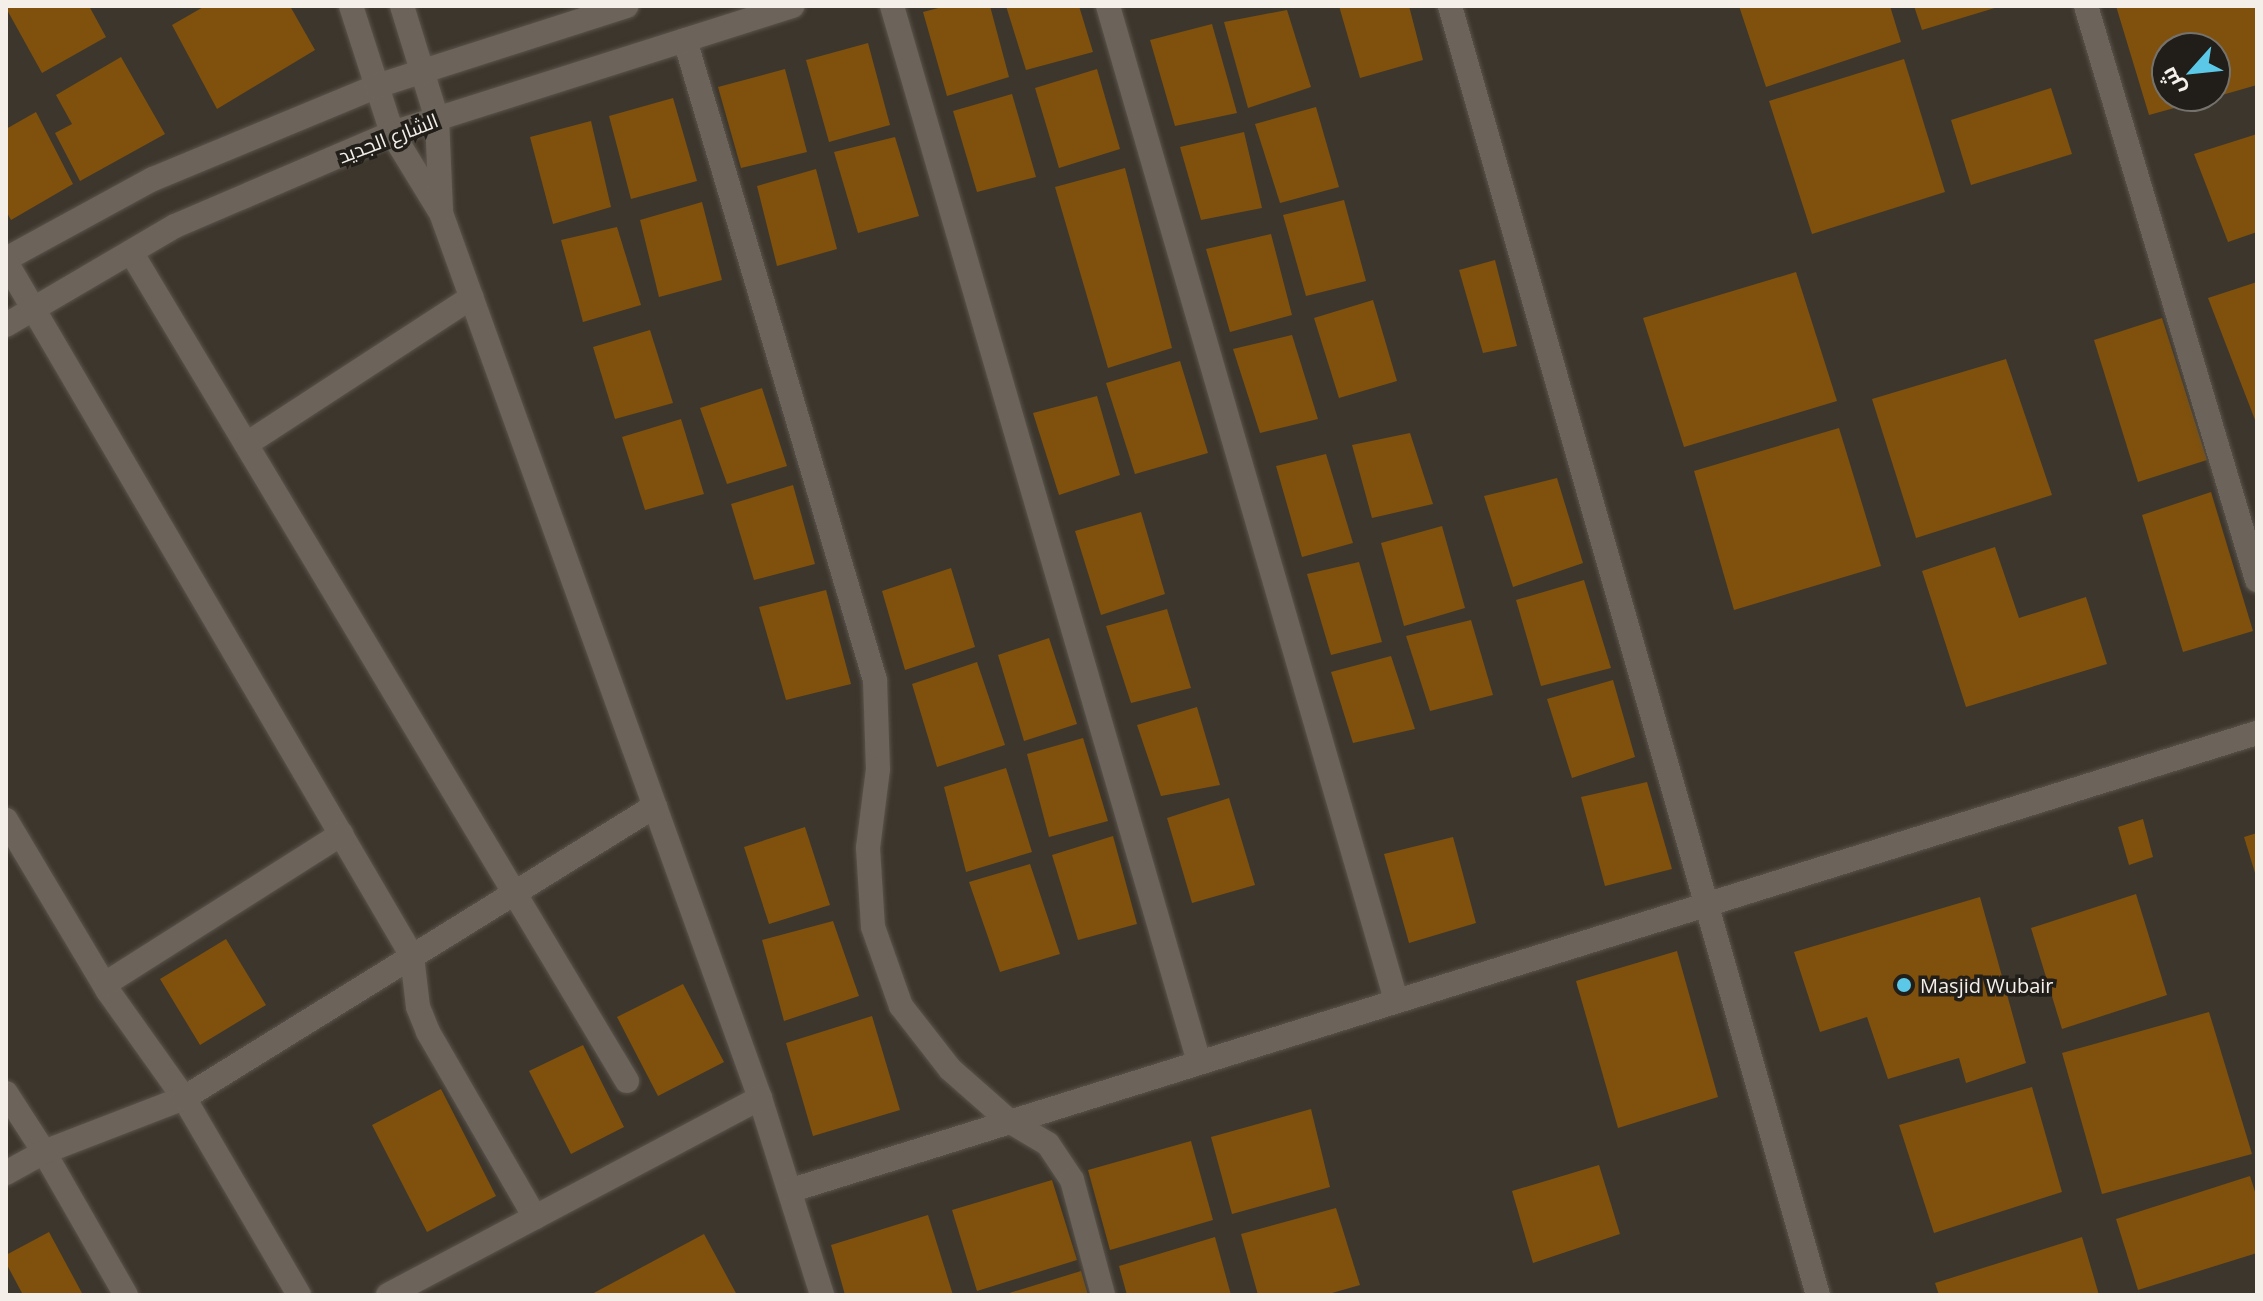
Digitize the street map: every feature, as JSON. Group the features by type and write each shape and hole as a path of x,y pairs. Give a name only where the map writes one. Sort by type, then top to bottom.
{"street":[{"path":"351,6 392,133 441,213 472,297 760,1098 792,1190 822,1295"},
{"path":"402,6 437,119 441,213"},
{"path":"535,1217 428,1032 418,1007 412,956 6,260 153,179 377,86 626,6"},
{"name":"الشارع الجديد","path":"6,325 175,226 392,133 792,6"},
{"path":"892,6 1199,1062"},
{"path":"1108,6 1396,1000"},
{"path":"1450,6 1818,1295"},
{"path":"2086,6 2257,580"},
{"path":"685,40 875,680 878,769 868,848 873,927 901,1006 950,1069 1009,1121 1048,1144 1072,1180 1103,1295"},
{"path":"131,252 627,1081"},
{"path":"248,443 472,297"},
{"path":"792,1190 1705,902 2257,733"},
{"path":"6,1173 44,1152 184,1098 655,806"},
{"path":"6,820 105,984 184,1098 299,1295"},
{"path":"105,984 341,834"},
{"path":"6,1093 44,1152 126,1295"},
{"path":"388,1295 760,1098"}],"building":[{"path":"89,6 106,37 42,73 6,8"},
{"path":"205,6 290,6 315,50 217,109 172,25"},
{"path":"946,6 990,6 1009,77 947,96 923,12"},
{"path":"1006,6 1079,6 1093,52 1026,70"},
{"path":"1339,6 1409,6 1423,60 1360,78"},
{"path":"1739,6 1890,6 1901,42 1766,87"},
{"path":"1914,6 1998,6 1998,7 1922,30"},
{"path":"2116,6 2257,6 2257,85 2231,92 2231,32 2151,32 2151,112 2160,112 2149,115"},
{"path":"1287,10 1311,87 1248,108 1224,22"},
{"path":"1212,24 1237,113 1175,126 1150,40"},
{"path":"868,43 890,125 829,142 806,60"},
{"path":"121,57 165,134 80,181 55,133 72,124 56,95"},
{"path":"1904,59 1945,192 1812,234 1769,101"},
{"path":"785,69 807,152 741,168 718,87"},
{"path":"1097,69 1120,149 1059,168 1035,88"},
{"path":"2051,88 2072,154 1971,185 1951,120"},
{"path":"1012,94 1036,177 977,192 953,111"},
{"path":"673,98 697,181 631,199 609,116"},
{"path":"1316,107 1339,187 1280,203 1255,124"},
{"path":"36,112 73,184 11,220 6,211 6,129"},
{"path":"591,121 611,207 553,224 530,137"},
{"path":"1244,132 1262,208 1201,220 1180,147"},
{"path":"2257,134 2257,232 2228,242 2194,154"},
{"path":"895,137 919,216 858,233 834,152"},
{"path":"1125,168 1172,348 1108,368 1055,187"},
{"path":"816,169 837,249 777,266 757,186"},
{"path":"1344,200 1366,281 1306,296 1283,215"},
{"path":"702,202 722,280 659,297 640,220"},
{"path":"617,227 641,305 583,322 561,240"},
{"path":"1271,234 1292,315 1230,332 1206,249"},
{"path":"1495,260 1517,346 1483,353 1459,270"},
{"path":"1796,272 1837,401 1684,447 1643,318"},
{"path":"2257,282 2257,425 2208,298"},
{"path":"1373,300 1397,381 1339,398 1314,318"},
{"path":"2162,318 2207,460 2138,482 2094,340"},
{"path":"650,330 673,403 615,419 593,347"},
{"path":"1292,335 1318,419 1260,433 1233,349"},
{"path":"2006,359 2052,495 1916,538 1872,399"},
{"path":"1180,361 1208,453 1135,474 1106,383"},
{"path":"762,388 787,466 727,484 700,408"},
{"path":"1097,396 1120,475 1059,495 1033,413"},
{"path":"681,419 704,494 645,510 622,437"},
{"path":"1839,428 1881,566 1734,610 1694,471"},
{"path":"1410,433 1433,504 1372,518 1352,445"},
{"path":"1326,454 1353,543 1302,557 1276,466"},
{"path":"1557,478 1583,563 1513,587 1484,496"},
{"path":"793,485 815,564 754,580 731,504"},
{"path":"2211,492 2253,631 2183,652 2142,515"},
{"path":"1141,512 1165,594 1101,615 1075,531"},
{"path":"1442,526 1465,608 1404,626 1381,543"},
{"path":"1995,547 2019,618 2086,597 2107,664 1966,707 1922,571"},
{"path":"1359,562 1382,642 1331,655 1307,574"},
{"path":"951,568 975,647 905,670 882,591"},
{"path":"1584,580 1611,668 1541,686 1516,600"},
{"path":"826,590 851,684 786,700 759,607"},
{"path":"1167,609 1191,688 1131,703 1106,626"},
{"path":"1471,620 1493,695 1430,711 1406,636"},
{"path":"1049,638 1077,724 1024,741 998,655"},
{"path":"1391,656 1415,729 1353,743 1331,672"},
{"path":"977,662 1005,745 937,767 912,684"},
{"path":"1613,680 1635,757 1572,778 1547,699"},
{"path":"1197,707 1220,785 1161,796 1137,725"},
{"path":"1083,738 1108,821 1049,837 1027,754"},
{"path":"1006,768 1032,852 966,872 944,787"},
{"path":"1647,782 1672,869 1605,886 1581,797"},
{"path":"1229,798 1255,885 1192,903 1167,818"},
{"path":"2143,819 2153,857 2129,865 2118,827"},
{"path":"805,827 830,905 769,924 744,847"},
{"path":"2257,833 2257,876 2256,876 2244,837"},
{"path":"1113,836 1137,924 1078,940 1052,855"},
{"path":"1453,837 1476,923 1409,943 1384,854"},
{"path":"1030,864 1060,954 1000,972 969,882"},
{"path":"2136,894 2167,995 2062,1029 2031,928"},
{"name":"Masjid Wubair","path":"1980,897 2026,1063 1966,1083 1959,1058 1888,1079 1867,1017 1820,1032 1794,952"},
{"path":"833,921 859,996 784,1021 762,940"},
{"path":"226,939 266,1005 200,1045 160,979"},
{"path":"1677,951 1718,1097 1618,1128 1576,981"},
{"path":"683,984 724,1062 658,1096 617,1017"},
{"path":"2209,1012 2252,1154 2102,1194 2062,1053"},
{"path":"872,1016 900,1110 813,1136 786,1043"},
{"path":"583,1045 624,1127 571,1154 529,1071"},
{"path":"2032,1087 2062,1192 1934,1233 1899,1125"},
{"path":"441,1089 496,1196 427,1232 372,1125"},
{"path":"1311,1109 1330,1187 1232,1214 1211,1137"},
{"path":"1191,1141 1213,1220 1110,1250 1088,1170"},
{"path":"1599,1165 1620,1234 1533,1263 1512,1191"},
{"path":"2250,1176 2257,1198 2257,1253 2138,1290 2116,1219"},
{"path":"1052,1180 1077,1260 977,1291 952,1210"},
{"path":"1336,1208 1360,1285 1325,1295 1258,1295 1241,1234"},
{"path":"928,1215 953,1295 845,1295 831,1245"},
{"path":"49,1232 83,1295 23,1295 6,1263 6,1255"},
{"path":"704,1234 737,1295 590,1295"},
{"path":"1215,1237 1231,1295 1127,1295 1119,1266"},
{"path":"2082,1237 2099,1295 1939,1295 1935,1283"},
{"path":"1081,1271 1088,1295 1006,1295 1006,1294"}],"place":[{"name":"Masjid Wubair","path":"1904,985"}]}
